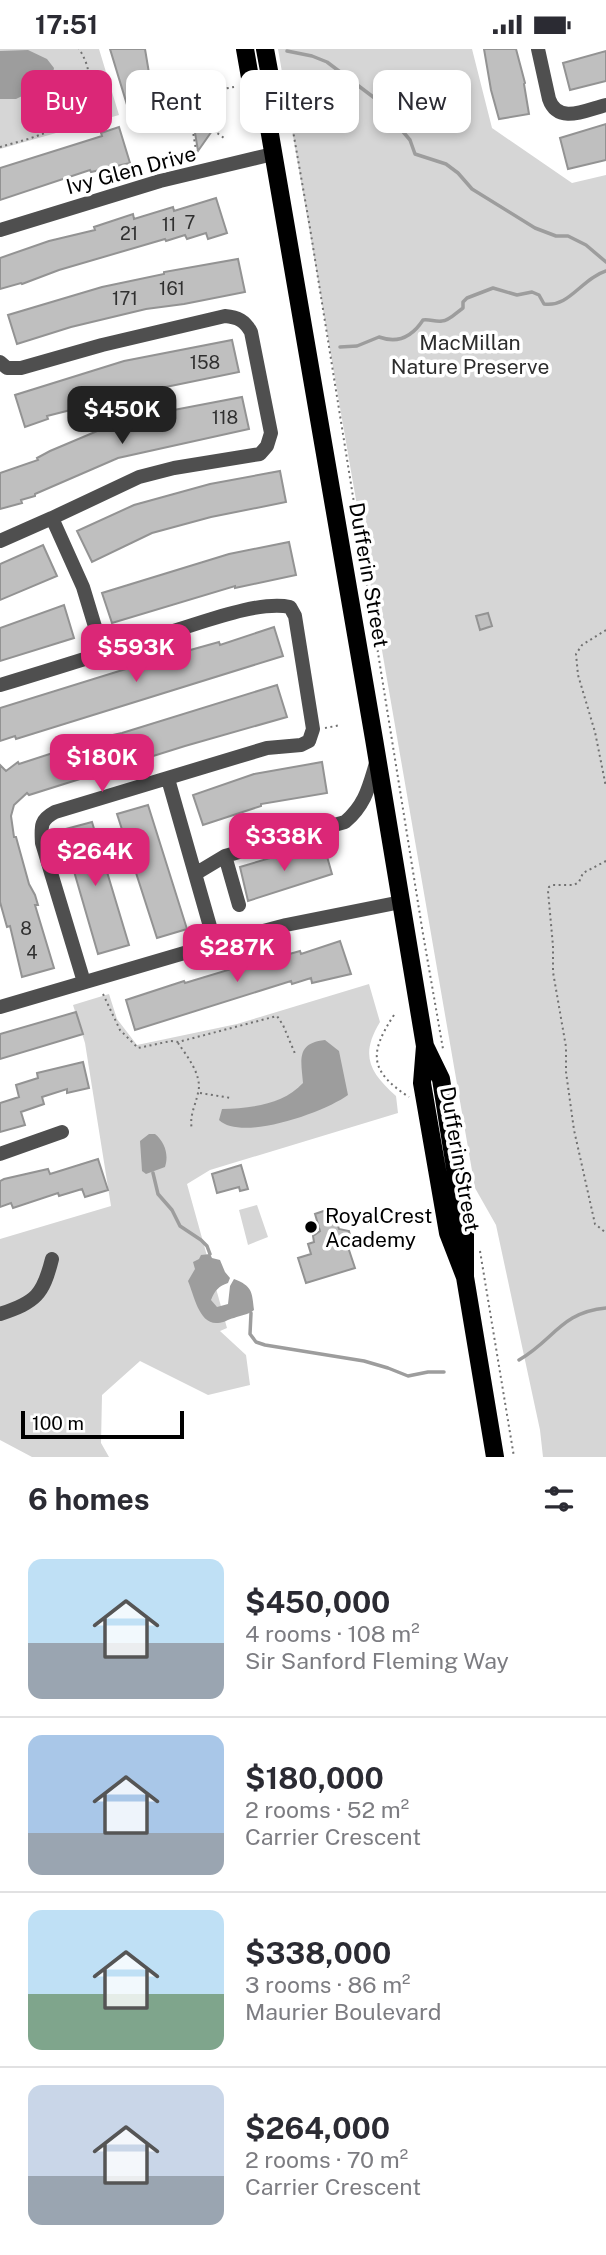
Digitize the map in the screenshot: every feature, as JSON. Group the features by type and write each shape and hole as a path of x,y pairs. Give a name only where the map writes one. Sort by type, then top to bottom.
{"main road":[{"name":"Dufferin Street","path":"245,49 249,70"},
{"name":"Dufferin Street","path":"265,49 269,70"},
{"name":"Dufferin Street","path":"269,133 425,1046 441,1079 465,1231 465,1277 495,1457"}],"street":[{"path":"538,49 548,99 556,112 563,115 572,114 606,105"},
{"name":"Ivy Glen Drive","path":"0,230 160,181 273,154"},
{"path":"0,362 7,368 21,368 102,345 225,316 235,317 246,323 251,332 271,433 267,446 260,454 174,468 139,477 0,541"},
{"path":"52,519 83,587 103,653"},
{"path":"0,685 209,620 264,606 278,604 290,607 295,616 313,729 309,741 267,748 46,817 41,827 42,843 84,982"},
{"path":"195,874 225,856 345,822 357,811 366,796 378,759"},
{"path":"168,779 215,944"},
{"path":"225,856 239,905"},
{"path":"0,1007 286,925 401,902"},
{"path":"0,1154 62,1132"},
{"path":"0,1314 18,1308 34,1298 46,1284 52,1259"}],"path":[{"path":"0,146 41,135 78,112 86,100 89,84 87,65 79,49"},
{"path":"226,89 234,87"},
{"path":"193,133 197,156"},
{"path":"217,133 224,138"},
{"path":"293,133 444,1055"},
{"path":"606,630 582,645 576,654 578,675 595,732 606,787"},
{"path":"320,729 341,725"},
{"path":"606,861 583,873 579,882 573,885 553,885 548,891 553,972 566,1047 566,1072 574,1130 595,1224 606,1233"},
{"path":"103,994 113,1019 134,1046 143,1048 178,1042 277,1016 296,1056"},
{"path":"394,1015 382,1033 377,1056 380,1072 387,1082 409,1097"},
{"path":"178,1042 195,1071 199,1084 190,1120 192,1130"},
{"path":"199,1092 231,1098"},
{"path":"478,1242 514,1457"}],"green space":[{"path":"0,49 99,49 105,70 21,70 21,133 56,133 0,149"},
{"name":"MacMillan Nature Preserve","path":"278,49 472,49 492,128 572,183 606,175 606,1457 543,1457 540,1430 496,1225 475,1188 293,133 359,133 359,70 282,70"},
{"path":"112,92 119,115 112,117"},
{"path":"369,984 380,1022 370,1044 370,1062 379,1079 396,1096 398,1113 210,1170 187,1184 227,1328 220,1331 246,1355 250,1385 208,1395 140,1361 102,1395 101,1443 109,1457 32,1457 0,1440 0,1239 111,1206 85,1043 73,1005 109,994 117,1019 137,1045 237,1024"},
{"path":"257,1205 268,1237 248,1245 239,1210"}],"shaded area":[{"path":"28,50 47,59 54,70 21,70 21,97 0,99 0,51"},
{"path":"325,1040 339,1051 348,1095 303,1116 264,1126 230,1126 219,1120 222,1109 266,1104 295,1090 303,1083 301,1060 305,1049"},
{"path":"149,1134 155,1134 161,1141 167,1158 165,1167 146,1174 142,1171 140,1141"},
{"path":"210,1254 212,1258 220,1260 230,1278 211,1300 217,1307 228,1304 230,1286 234,1279 250,1290 254,1310 220,1323 206,1319 202,1314 188,1281 195,1269 193,1262 201,1255"}],"building":[{"path":"110,49 145,49 148,70 126,70 126,101"},
{"path":"484,49 516,49 525,83 529,114 499,119"},
{"path":"606,51 606,81 570,90 563,63"},
{"path":"606,124 606,160 568,169 560,138"},
{"path":"119,127 130,163 91,172 90,170 0,200 0,168 102,136 101,133 112,133 112,129"},
{"path":"195,133 211,133 198,151"},
{"path":"216,198 227,233 208,239 206,233 187,239 185,235 166,241 165,239 0,289 0,258 49,241 95,230 94,227 133,214 134,219 173,207 174,211"},
{"path":"238,259 245,292 146,309 71,327 17,344 8,315 102,287 164,272"},
{"path":"232,340 239,372 117,394 105,399 106,401 47,416 48,419 25,427 15,395 124,361"},
{"path":"242,397 249,429 118,458 21,500 22,503 0,509 0,473 38,460 37,458 50,451 109,426 142,420 142,416"},
{"path":"280,471 286,502 211,517 152,533 92,562 77,531 134,505 210,484"},
{"path":"289,542 296,575 235,586 112,623 102,593 229,554"},
{"path":"43,545 57,576 0,600 0,564"},
{"path":"64,605 74,638 0,661 0,628"},
{"path":"488,613 492,626 480,630 476,616"},
{"path":"274,627 283,656 16,739 15,736 0,741 0,708 158,659 219,642 220,645"},
{"path":"277,685 287,717 29,795 27,793 14,805 11,816 14,837 35,895 38,905 35,905 54,968 22,977 10,926 7,927 0,902 0,765 6,771 18,762 19,764"},
{"path":"322,762 327,793 261,804 203,825 193,795 254,774"},
{"path":"148,805 187,929 157,938 117,814"},
{"path":"92,822 129,945 98,954 62,830"},
{"path":"324,846 332,874 248,901 240,867 287,853 288,858"},
{"path":"340,941 351,974 312,983 311,978 292,984 291,981 135,1030 126,1000 184,981 185,983 300,951 301,954"},
{"path":"76,1012 83,1034 0,1059 0,1034"},
{"path":"83,1062 89,1088 67,1093 67,1089 42,1097 44,1104 21,1112 25,1125 0,1132 0,1103 19,1097 16,1085 38,1078 37,1073"},
{"path":"98,1159 108,1190 85,1197 82,1189 59,1196 58,1193 13,1208 11,1203 0,1207 0,1181 4,1179 48,1169 50,1174"},
{"path":"241,1165 248,1189 240,1191 239,1187 217,1193 212,1174"},
{"path":"332,1208 339,1229 349,1231 352,1243 347,1244 355,1268 306,1283 298,1258 311,1254 308,1244 314,1242 313,1236 320,1231 315,1214"}],"waterway":[{"path":"287,51 327,62 393,112 415,154 446,164 472,189 535,228 556,236 568,236 586,245 606,262"},
{"path":"340,347 357,346 379,337 392,340 404,337 414,331 423,320 447,320 463,308 463,302 467,298 493,288 517,295 532,292 539,295 544,304 561,302 589,280 606,271"},
{"path":"153,1173 158,1194 172,1210 180,1226 201,1240 210,1254"},
{"path":"519,1360 578,1315 606,1308"},
{"path":"251,1313 250,1334 256,1342 265,1345 364,1361 408,1376 444,1372"}],"place":[{"name":"RoyalCrest Academy","path":"311,1227"}]}
